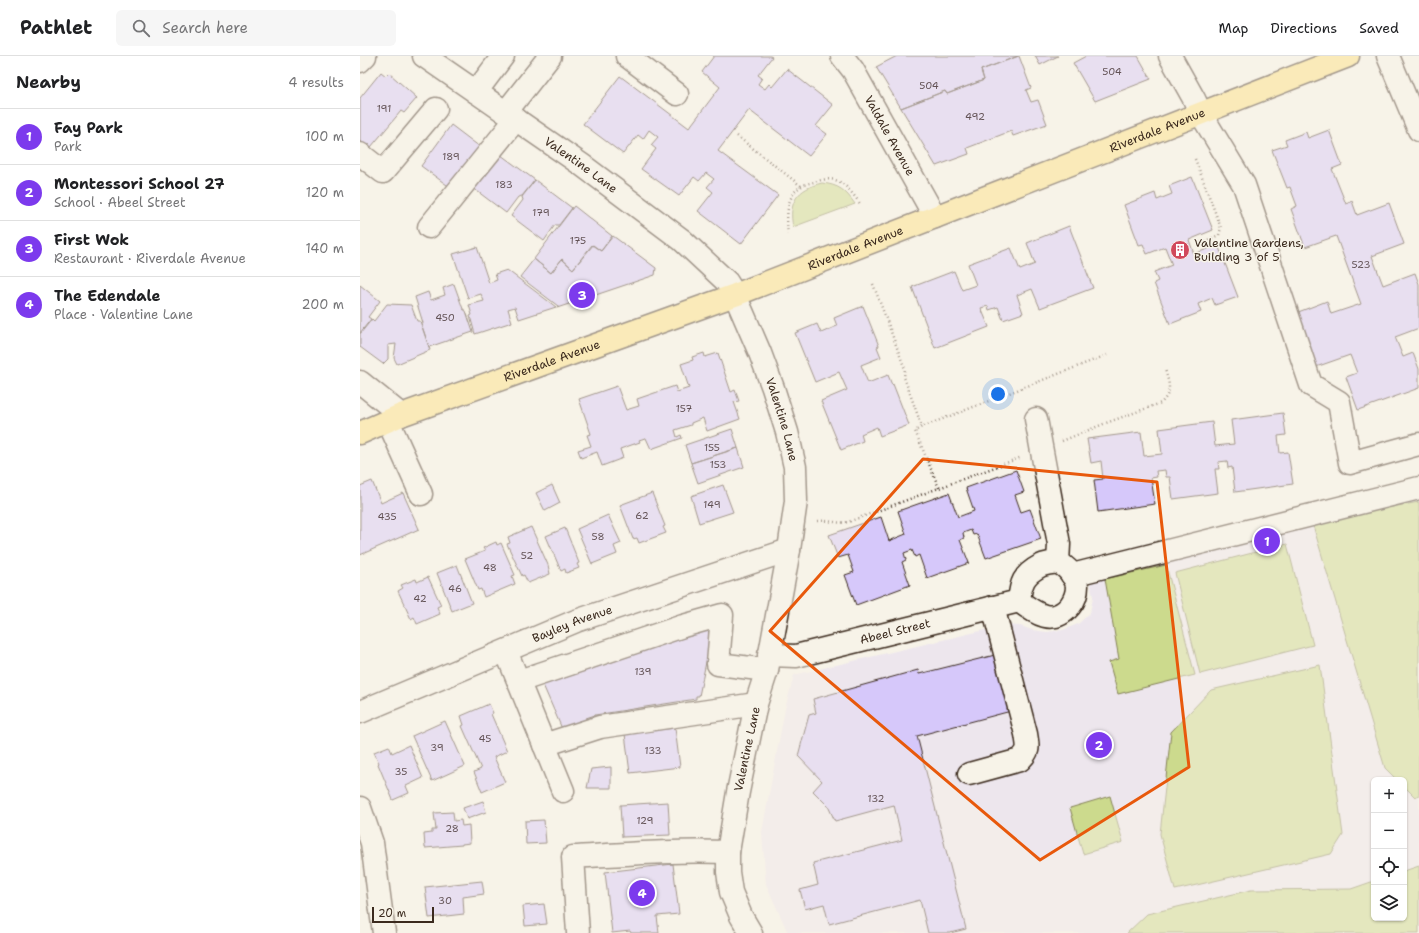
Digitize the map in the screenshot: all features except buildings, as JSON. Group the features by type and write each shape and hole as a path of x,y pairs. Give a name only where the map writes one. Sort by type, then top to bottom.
{"main road":[{"name":"Riverdale Avenue","path":"360,433 394,418 735,295 1348,56"}],"street":[{"path":"360,61 364,56"},
{"name":"Valentine Lane","path":"424,56 582,165 682,240 727,282 735,295 760,353 787,432 793,460 796,501 789,550 768,663 756,704 728,852 728,872 731,892 741,916 751,933"},
{"path":"476,92 503,56"},
{"path":"429,227 511,116 550,56"},
{"path":"627,56 677,94"},
{"name":"Valdale Avenue","path":"842,56 853,70 935,217"},
{"path":"1170,56 1201,114 1244,185 1310,385 1339,402 1350,463 1419,444"},
{"path":"1388,56 1419,130"},
{"path":"360,154 383,172 436,109"},
{"path":"360,382 394,418 421,494"},
{"path":"1036,419 1065,569 1077,585 1076,595 1071,605 1064,612 1054,617 1041,615 1019,600 1021,585 1030,571 1043,564 1065,569 1419,488"},
{"name":"Bayley Avenue","path":"360,712 576,621 789,550"},
{"name":"Abeel Street","path":"519,681 682,626 722,615 718,664 768,663 1019,600"},
{"path":"969,774 1020,760 1028,749 1026,734 993,607"},
{"path":"506,650 563,791"},
{"path":"544,745 600,727 756,704"},
{"path":"360,808 372,843 384,933"},
{"path":"578,933 573,858 644,852 728,852"}],"path":[{"path":"737,136 801,186"},
{"path":"1194,159 1221,228 1219,235 1201,243"},
{"path":"788,234 787,208 792,196 801,186 818,180 836,180 851,191 862,205"},
{"path":"873,284 905,369 904,378 922,427"},
{"path":"939,488 915,431 1106,355"},
{"path":"818,521 825,520 842,523 848,522 1042,449 1161,402 1170,392 1165,369"}],"highlighted area":[{"path":"923,459 1157,482 1189,767 1040,860 770,631"}],"shaded area":[{"path":"1419,496 1419,933 788,933 766,884 762,832 785,709 794,675 1006,625 1020,626 1032,630 1047,632 1063,630 1078,624 1090,613 1093,597 1089,575"}],"green space":[{"path":"822,183 833,185 841,189 855,204 793,227 792,210 796,198 806,189"},
{"path":"1419,502 1419,795 1415,797 1407,789 1407,777 1394,777 1385,768 1312,522"},
{"path":"1287,544 1313,645 1200,674 1175,573"},
{"path":"1166,565 1195,675 1118,694 1109,662 1119,659 1105,579"},
{"path":"1320,665 1343,835 1331,854 1175,890 1160,834 1171,732 1211,690"},
{"path":"1110,796 1123,842 1083,854 1070,808"},
{"path":"1419,866 1419,933 1127,933 1147,914 1251,890 1351,889 1371,882 1371,921 1407,921 1407,870"}],"place":[{"name":"Valentine Gardens, Building 3 of 5","path":"1180,250"},
{"name":"First Wok","path":"582,295"},
{"name":"Fay Park","path":"1267,541"},
{"name":"Montessori School 27","path":"1099,745"},
{"name":"The Edendale","path":"642,893"}]}
